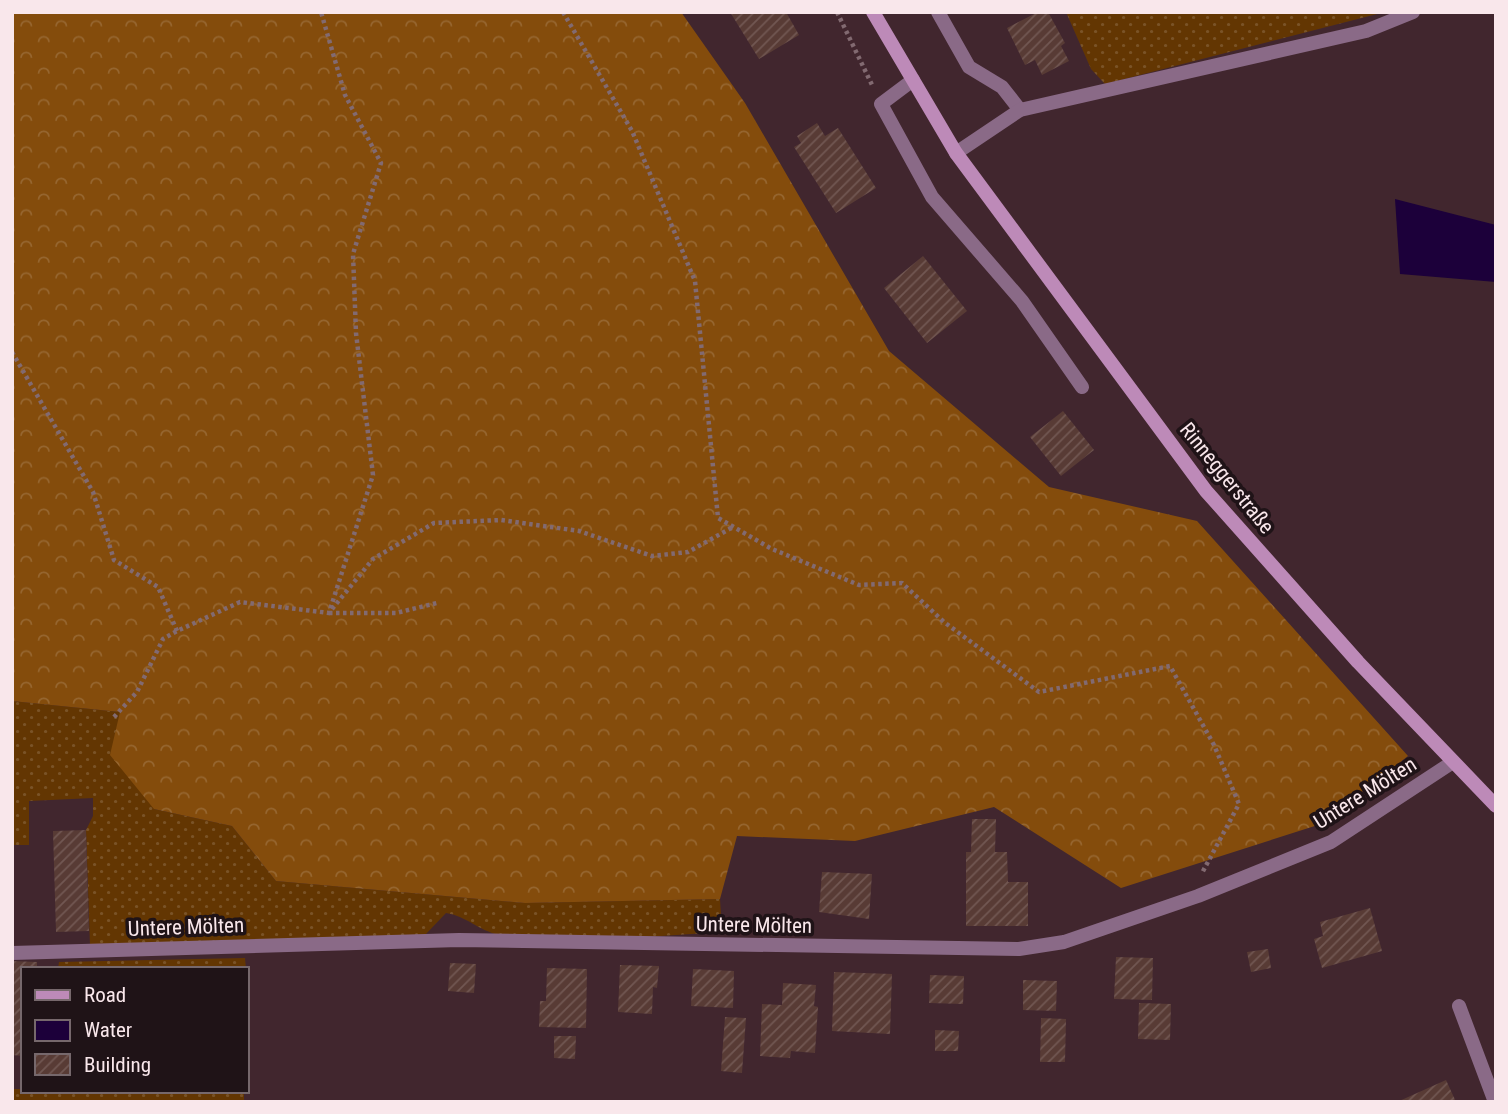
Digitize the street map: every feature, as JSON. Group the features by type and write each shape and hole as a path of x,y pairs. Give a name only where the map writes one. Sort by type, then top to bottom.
{"main road":[{"name":"Rinneggerstraße","path":"873,12 956,153 1206,491 1358,662 1496,806"}],"street":[{"path":"938,12 969,67 1002,87 1020,110"},
{"path":"956,153 1020,110 1366,31 1413,12"},
{"path":"914,80 881,104 932,197 1022,301 1082,387"},
{"name":"Untere Mölten","path":"12,953 459,940 1018,949 1064,942 1198,895 1331,842 1453,762"},
{"path":"1459,1006 1495,1102"}],"path":[{"path":"321,12 345,95 380,163 353,254 356,333 373,475 330,612"},
{"path":"563,12 632,131 695,281 718,518 772,549 859,585 902,583 944,622 1039,692 1170,666 1214,745 1239,804 1194,888 1198,895"},
{"path":"837,12 881,104"},
{"path":"12,352 93,492 114,559 158,587 177,631"},
{"path":"330,612 373,559 434,523 501,520 579,531 652,556 688,552 733,527"},
{"path":"114,717 137,692 163,639 240,601 330,612 396,613 437,603"}],"shaded area":[{"path":"1066,12 1385,12 1105,84 1091,69"},
{"path":"12,701 120,712 154,809 232,826 276,881 525,903 720,899 722,932 630,938 499,935 446,913 425,935 90,945 86,830 93,816 93,798 29,801 29,845 12,845"},
{"path":"245,958 246,967 58,967 59,962"},
{"path":"12,1089 21,1089 21,1093 244,1093 244,1102 12,1102"}],"green space":[{"path":"12,12 681,12 745,103 889,351 1049,487 1197,521 1408,756 1321,824 1121,888 994,807 855,841 737,836 720,899 525,903 276,881 232,826 154,809 110,755 120,712 12,701"}],"water":[{"path":"1395,199 1496,225 1496,282 1400,274"}],"building":[{"path":"730,12 786,12 799,35 759,59"},
{"path":"1038,12 1048,12 1065,43 1061,46 1069,61 1042,75 1035,60 1025,65 1007,28"},
{"path":"817,123 825,136 838,128 876,188 836,213 794,147 801,143 797,136"},
{"path":"923,256 967,311 927,343 884,288"},
{"path":"1063,411 1094,450 1061,476 1030,437"},
{"path":"972,819 996,819 995,852 1007,852 1008,882 1028,882 1028,926 966,926 966,852 971,852"},
{"path":"86,830 89,931 56,932 53,831"},
{"path":"822,872 872,874 869,919 819,912"},
{"path":"1370,908 1382,951 1322,968 1314,939 1323,936 1320,922"},
{"path":"1268,949 1271,968 1251,972 1247,952"},
{"path":"1116,957 1153,958 1152,1000 1114,999"},
{"path":"12,961 37,962 37,967 21,967 21,1056 12,1055"},
{"path":"450,963 476,964 474,993 448,991"},
{"path":"620,965 659,966 657,988 653,987 652,1014 618,1012"},
{"path":"547,968 587,969 586,1028 539,1027 540,1001 546,1001"},
{"path":"693,969 734,971 733,1008 691,1006"},
{"path":"834,972 892,974 890,1034 832,1031"},
{"path":"930,975 964,976 963,1004 929,1003"},
{"path":"1023,980 1057,981 1056,1011 1023,1010"},
{"path":"783,983 816,985 814,1006 818,1007 815,1053 791,1051 790,1058 760,1056 762,1004 782,1005"},
{"path":"1139,1003 1171,1004 1170,1040 1138,1039"},
{"path":"725,1017 746,1018 742,1073 721,1071"},
{"path":"1041,1018 1066,1019 1065,1062 1040,1062"},
{"path":"935,1030 959,1031 958,1051 935,1051"},
{"path":"554,1036 576,1036 575,1059 554,1058"},
{"path":"1446,1080 1456,1102 1397,1102"}]}
